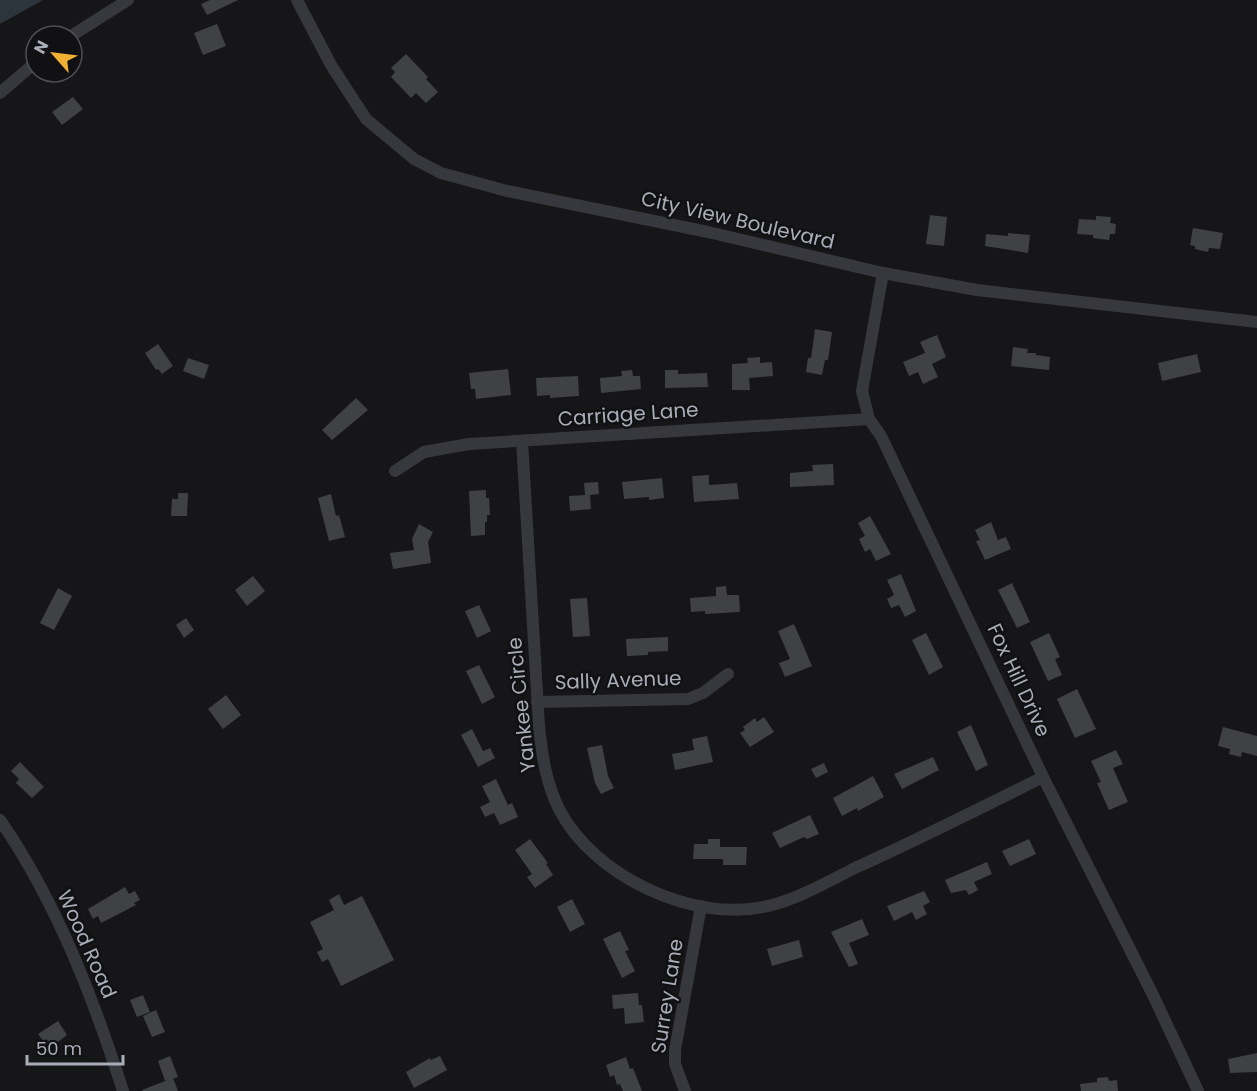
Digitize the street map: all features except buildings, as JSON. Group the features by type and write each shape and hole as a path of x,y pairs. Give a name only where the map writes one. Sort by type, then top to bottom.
{"street":[{"path":"84,28 128,0"},
{"name":"City View Boulevard","path":"297,0 325,55 366,119 414,159 441,173 507,190 716,234 883,273 977,290 1257,322"},
{"path":"0,93 24,72"},
{"name":"Fox Hill Drive","path":"883,273 862,391 869,418 881,436 1043,777 1148,985 1198,1091"},
{"name":"Carriage Lane","path":"395,471 424,452 469,444 869,418"},
{"name":"Yankee Circle","path":"522,441 537,702 542,755 548,779 559,809 576,836 598,858 644,888 701,906 741,909 777,904 929,834 1043,777"},
{"name":"Sally Avenue","path":"537,702 688,699 703,693 728,674"},
{"name":"Wood Road","path":"0,820 34,874 61,930 96,1014 123,1091"},
{"name":"Surrey Lane","path":"685,1091 675,1064 675,1050 701,906"}],"shaded area":[{"path":"0,0 43,0 0,24"}]}
